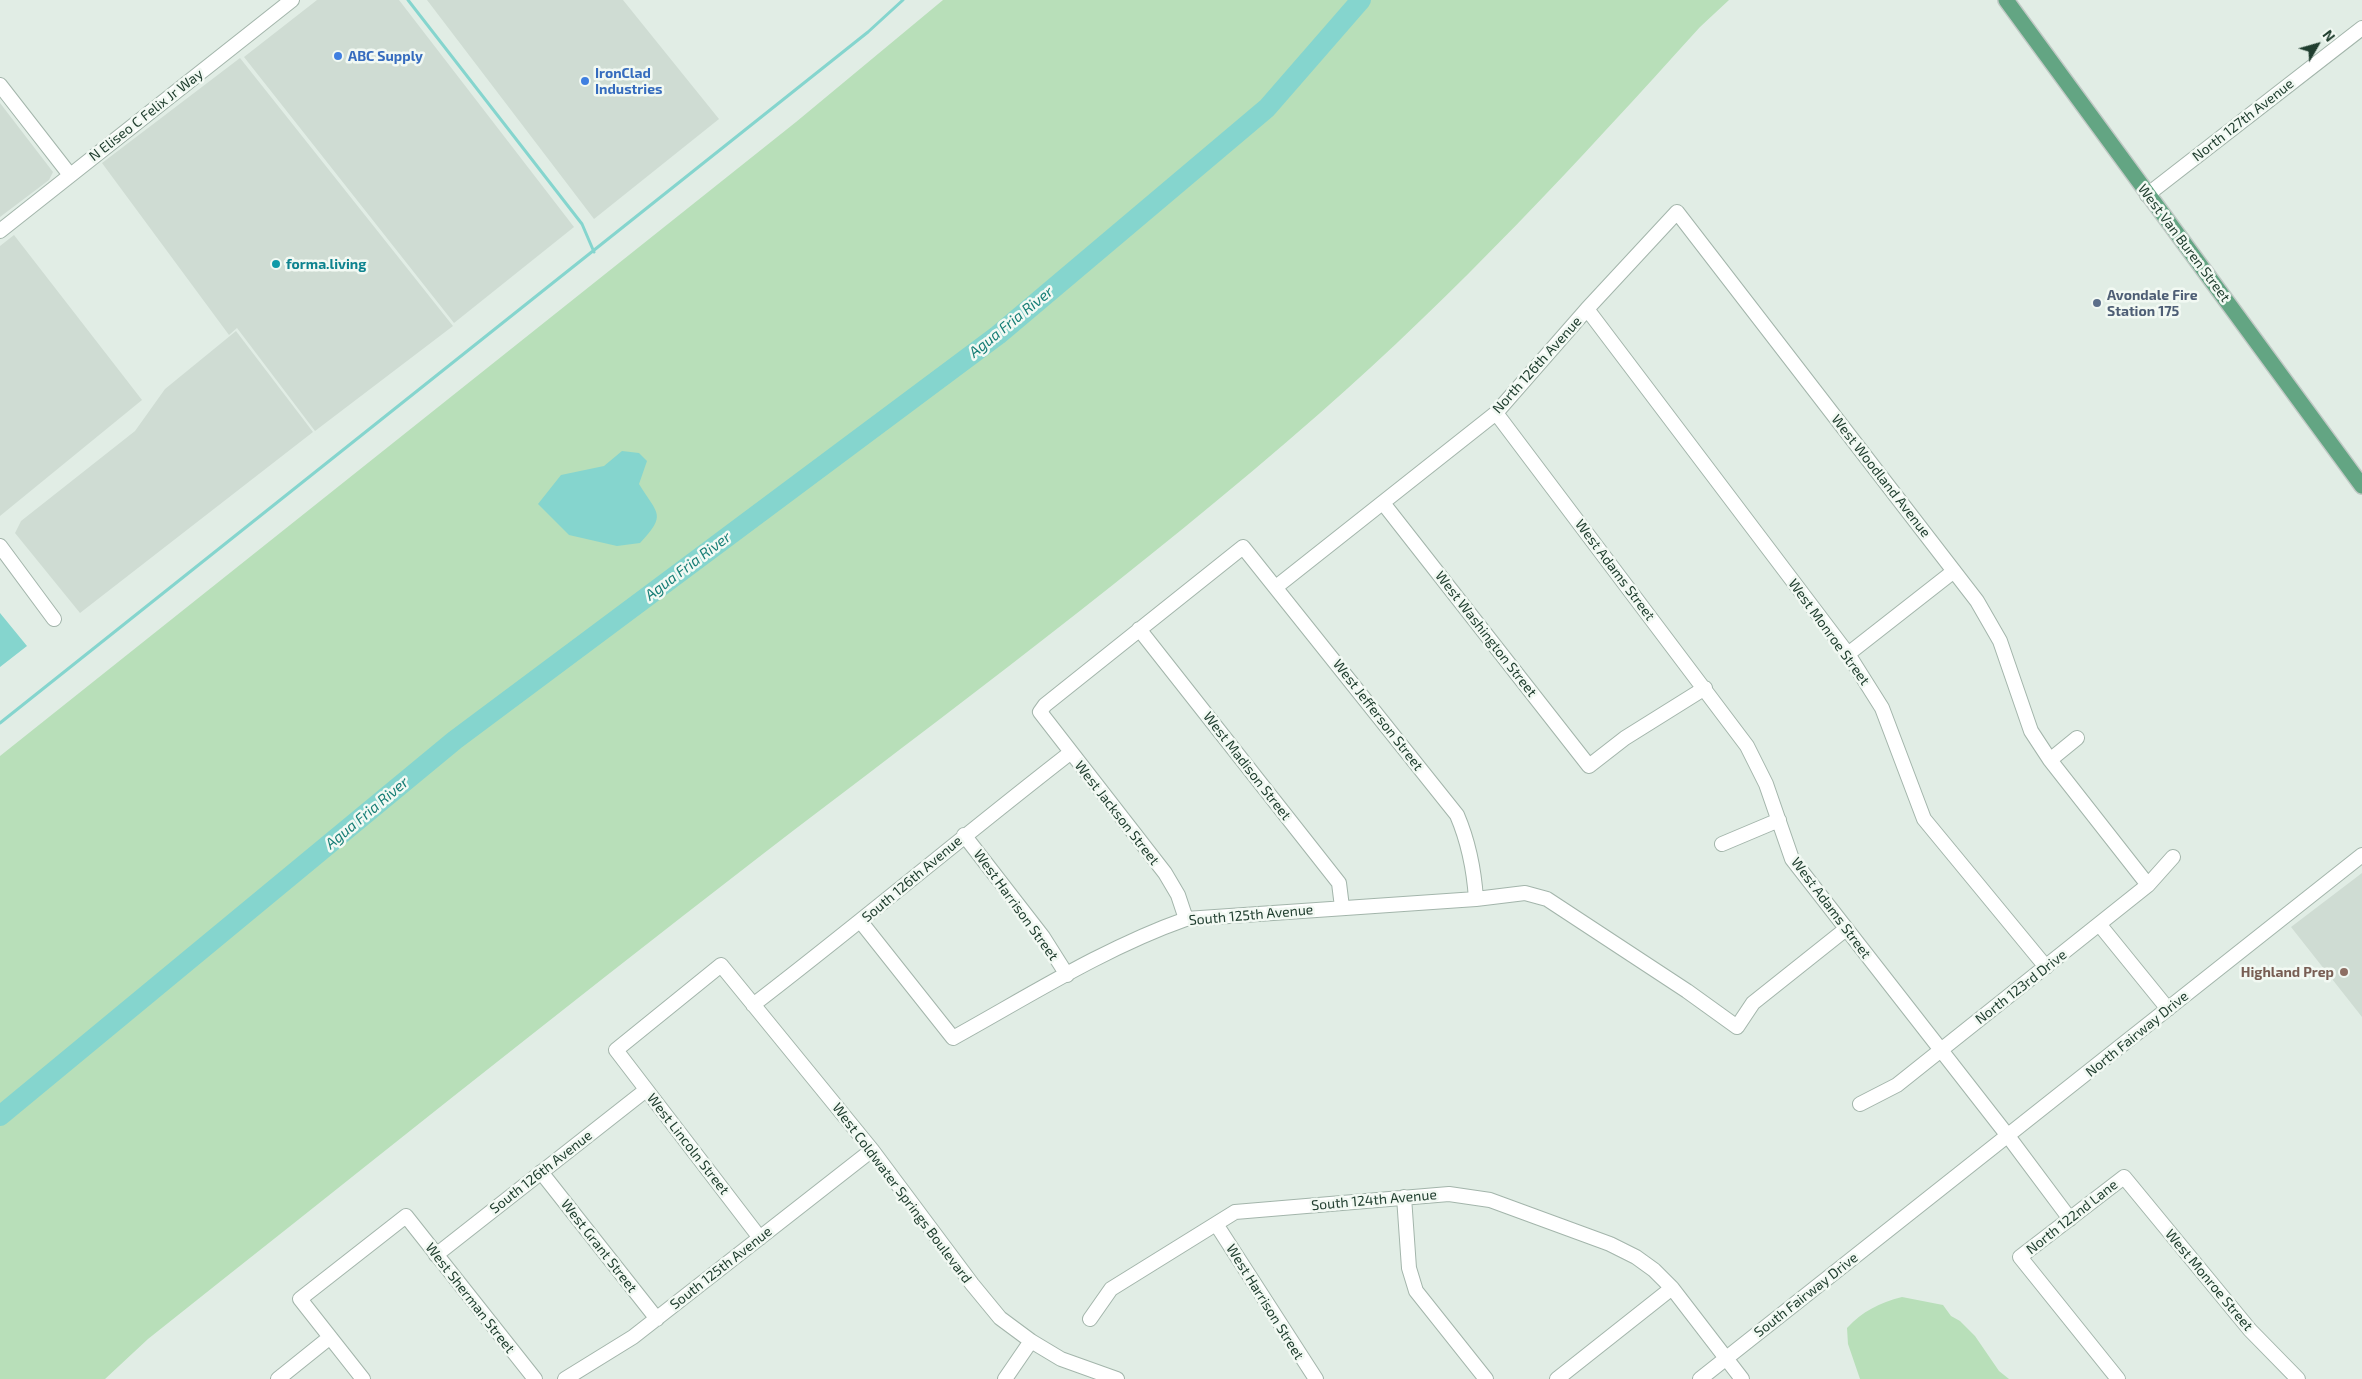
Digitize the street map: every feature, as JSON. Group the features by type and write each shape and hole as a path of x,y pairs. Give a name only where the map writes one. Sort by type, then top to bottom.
{"main road":[{"name":"West Van Buren Street","path":"2006,0 2362,486"}],"street":[{"name":"N Eliseo C Felix Jr Way","path":"0,231 292,0"},
{"name":"North 127th Avenue","path":"2147,195 2362,28"},
{"path":"0,85 70,175"},
{"name":"North 126th Avenue","path":"1383,503 1496,413 1587,309 1677,212"},
{"name":"West Woodland Avenue","path":"1677,212 1977,601 2000,641 2031,731 2050,760 2148,885"},
{"name":"West Monroe Street","path":"1587,309 1848,654 1882,708 1924,820 2046,967"},
{"name":"West Adams Street","path":"1496,413 1747,746 1766,784 1792,859 2008,1136 2070,1219"},
{"path":"1276,587 1383,503"},
{"name":"West Washington Street","path":"1383,503 1589,766 1625,738 1705,688"},
{"path":"0,546 54,619"},
{"name":"West Jefferson Street","path":"1139,629 1243,547 1457,815 1468,842 1474,871 1476,899"},
{"path":"1848,654 1954,571"},
{"name":"West Jackson Street","path":"1139,629 1045,705 1040,712 1165,873 1178,895 1186,919"},
{"name":"West Madison Street","path":"1139,629 1339,883 1342,908"},
{"path":"2050,760 2077,738"},
{"name":"South 126th Avenue","path":"753,1005 861,922 964,835 1070,753"},
{"path":"1722,844 1779,820"},
{"name":"West Harrison Street","path":"964,835 1043,937 1066,975"},
{"name":"North Fairway Drive","path":"1911,1212 2362,855"},
{"name":"North 123rd Drive","path":"1860,1104 1897,1085 2148,885 2173,857"},
{"name":"South 125th Avenue","path":"861,922 953,1038 1066,975 1152,931 1186,919 1525,894 1547,899 1687,991 1737,1027 1754,1003 1846,930"},
{"path":"2100,924 2168,1009"},
{"name":"West Coldwater Springs Boulevard","path":"616,1050 721,965 872,1150 972,1284 1000,1318 1031,1341 1061,1359 1117,1379"},
{"name":"West Lincoln Street","path":"616,1050 760,1238"},
{"name":"South 126th Avenue","path":"436,1255 646,1090"},
{"name":"South 125th Avenue","path":"565,1379 633,1337 872,1150"},
{"name":"West Grant Street","path":"541,1172 657,1319"},
{"name":"West Monroe Street","path":"2124,1177 2250,1330 2298,1379"},
{"name":"North 122nd Lane","path":"2118,1379 2020,1257 2124,1177"},
{"name":"South 124th Avenue","path":"1090,1319 1111,1289 1235,1212 1404,1196 1449,1194 1490,1200 1610,1244 1636,1256 1672,1288"},
{"path":"1404,1196 1409,1268 1416,1291 1486,1379"},
{"name":"South Fairway Drive","path":"1700,1379 1911,1212"},
{"name":"West Sherman Street","path":"329,1338 300,1299 406,1216 535,1379"},
{"name":"West Harrison Street","path":"1216,1224 1316,1379"},
{"path":"1557,1379 1672,1288 1742,1379"},
{"path":"278,1379 329,1338 363,1379"},
{"path":"1005,1379 1031,1341"}],"shaded area":[{"path":"317,0 399,0 574,227 454,323 244,57"},
{"path":"427,0 623,0 719,119 594,219"},
{"path":"240,58 453,326 315,431 237,328 229,335 102,163"},
{"path":"0,103 53,172 49,180 0,217"},
{"path":"14,235 142,400 0,516 0,246"},
{"path":"236,331 313,432 80,613 15,533 21,521 135,431 165,389"},
{"name":"Highland Prep","path":"2362,873 2362,1017 2291,927"}],"green space":[{"path":"943,0 1729,0 1700,27 1516,226 1420,321 1320,413 1114,584 759,857 529,1037 148,1339 105,1379 0,1379 0,756 796,122"},
{"path":"1902,1297 1943,1305 1951,1316 1960,1321 1975,1336 1999,1371 2009,1379 1860,1379 1848,1344 1847,1328 1872,1308"}],"water":[{"path":"622,451 639,453 647,461 639,484 655,509 657,520 640,543 617,546 569,535 538,504 561,475 604,466"},
{"path":"0,613 27,646 0,667"}],"waterway":[{"path":"408,0 582,224 594,252"},
{"path":"0,723 868,32 903,0"},
{"name":"Agua Fria River","path":"0,1116 455,740 998,335 1267,108 1361,0"}],"place":[{"name":"ABC Supply","path":"338,56"},
{"name":"IronClad Industries","path":"585,81"},
{"name":"forma.living","path":"276,264"},
{"name":"Avondale Fire Station 175","path":"2097,303"},
{"name":"Highland Prep","path":"2344,972"}]}
